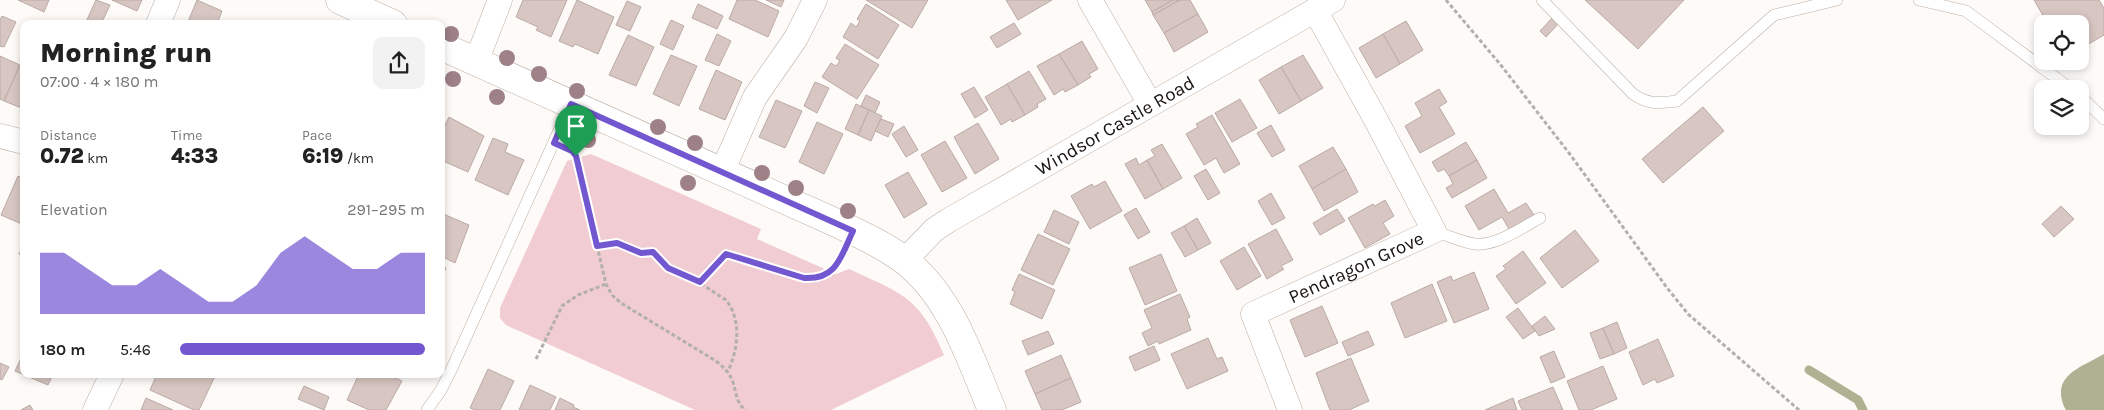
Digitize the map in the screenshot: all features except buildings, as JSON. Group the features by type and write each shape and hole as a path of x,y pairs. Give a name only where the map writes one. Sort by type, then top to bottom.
{"street":[{"path":"160,20 168,0"},
{"path":"340,0 384,20"},
{"path":"476,62 500,0"},
{"path":"722,172 755,97 796,38 815,0"},
{"path":"1090,0 1150,104"},
{"name":"Windsor Castle Road","path":"904,261 934,230 949,220 1324,5"},
{"name":"Pendragon Grove","path":"1290,410 1253,314 1434,231 1376,120 1324,5"},
{"path":"445,48 853,231 904,261 929,286 949,313 992,410"},
{"path":"0,136 20,141"},
{"path":"95,410 110,378"}],"lane":[{"path":"1542,0 1633,94 1644,102 1659,104 1677,100 1774,15 1838,0"},
{"path":"1919,0 1966,11 2059,80"},
{"path":"427,410 441,390 449,374 571,104"},
{"path":"2089,105 2104,119"},
{"path":"1434,231 1474,244 1482,244 1494,241 1540,218"}],"path":[{"path":"1446,0 1500,64 1569,153 1688,314 1799,410"},
{"path":"554,143 572,151 576,156 606,284 612,295 621,304 716,361 728,371 737,399 746,410"},
{"path":"700,282 726,254 804,278 817,279 829,273 838,264 853,231"},
{"path":"597,246 617,243 641,253 653,252 668,268 700,282 726,300 735,318 737,333 736,346 728,371"},
{"path":"536,359 562,306 578,295 606,284"}],"shaded area":[{"path":"591,154 761,229 757,239 836,274 849,269 896,292 918,309 927,321 944,355 831,410 695,410 506,325 500,318 500,308 567,161"},
{"path":"2104,354 2104,410 2066,410 2061,389 2064,381 2077,369"}],"waterway":[{"path":"1809,370 1858,400 1863,410"}],"route":[{"path":"571,104 853,231 838,264 829,273 817,279 804,278 726,254 700,282 668,268 653,252 641,253 617,243 597,246 576,156 572,151 554,143 571,104"}]}
